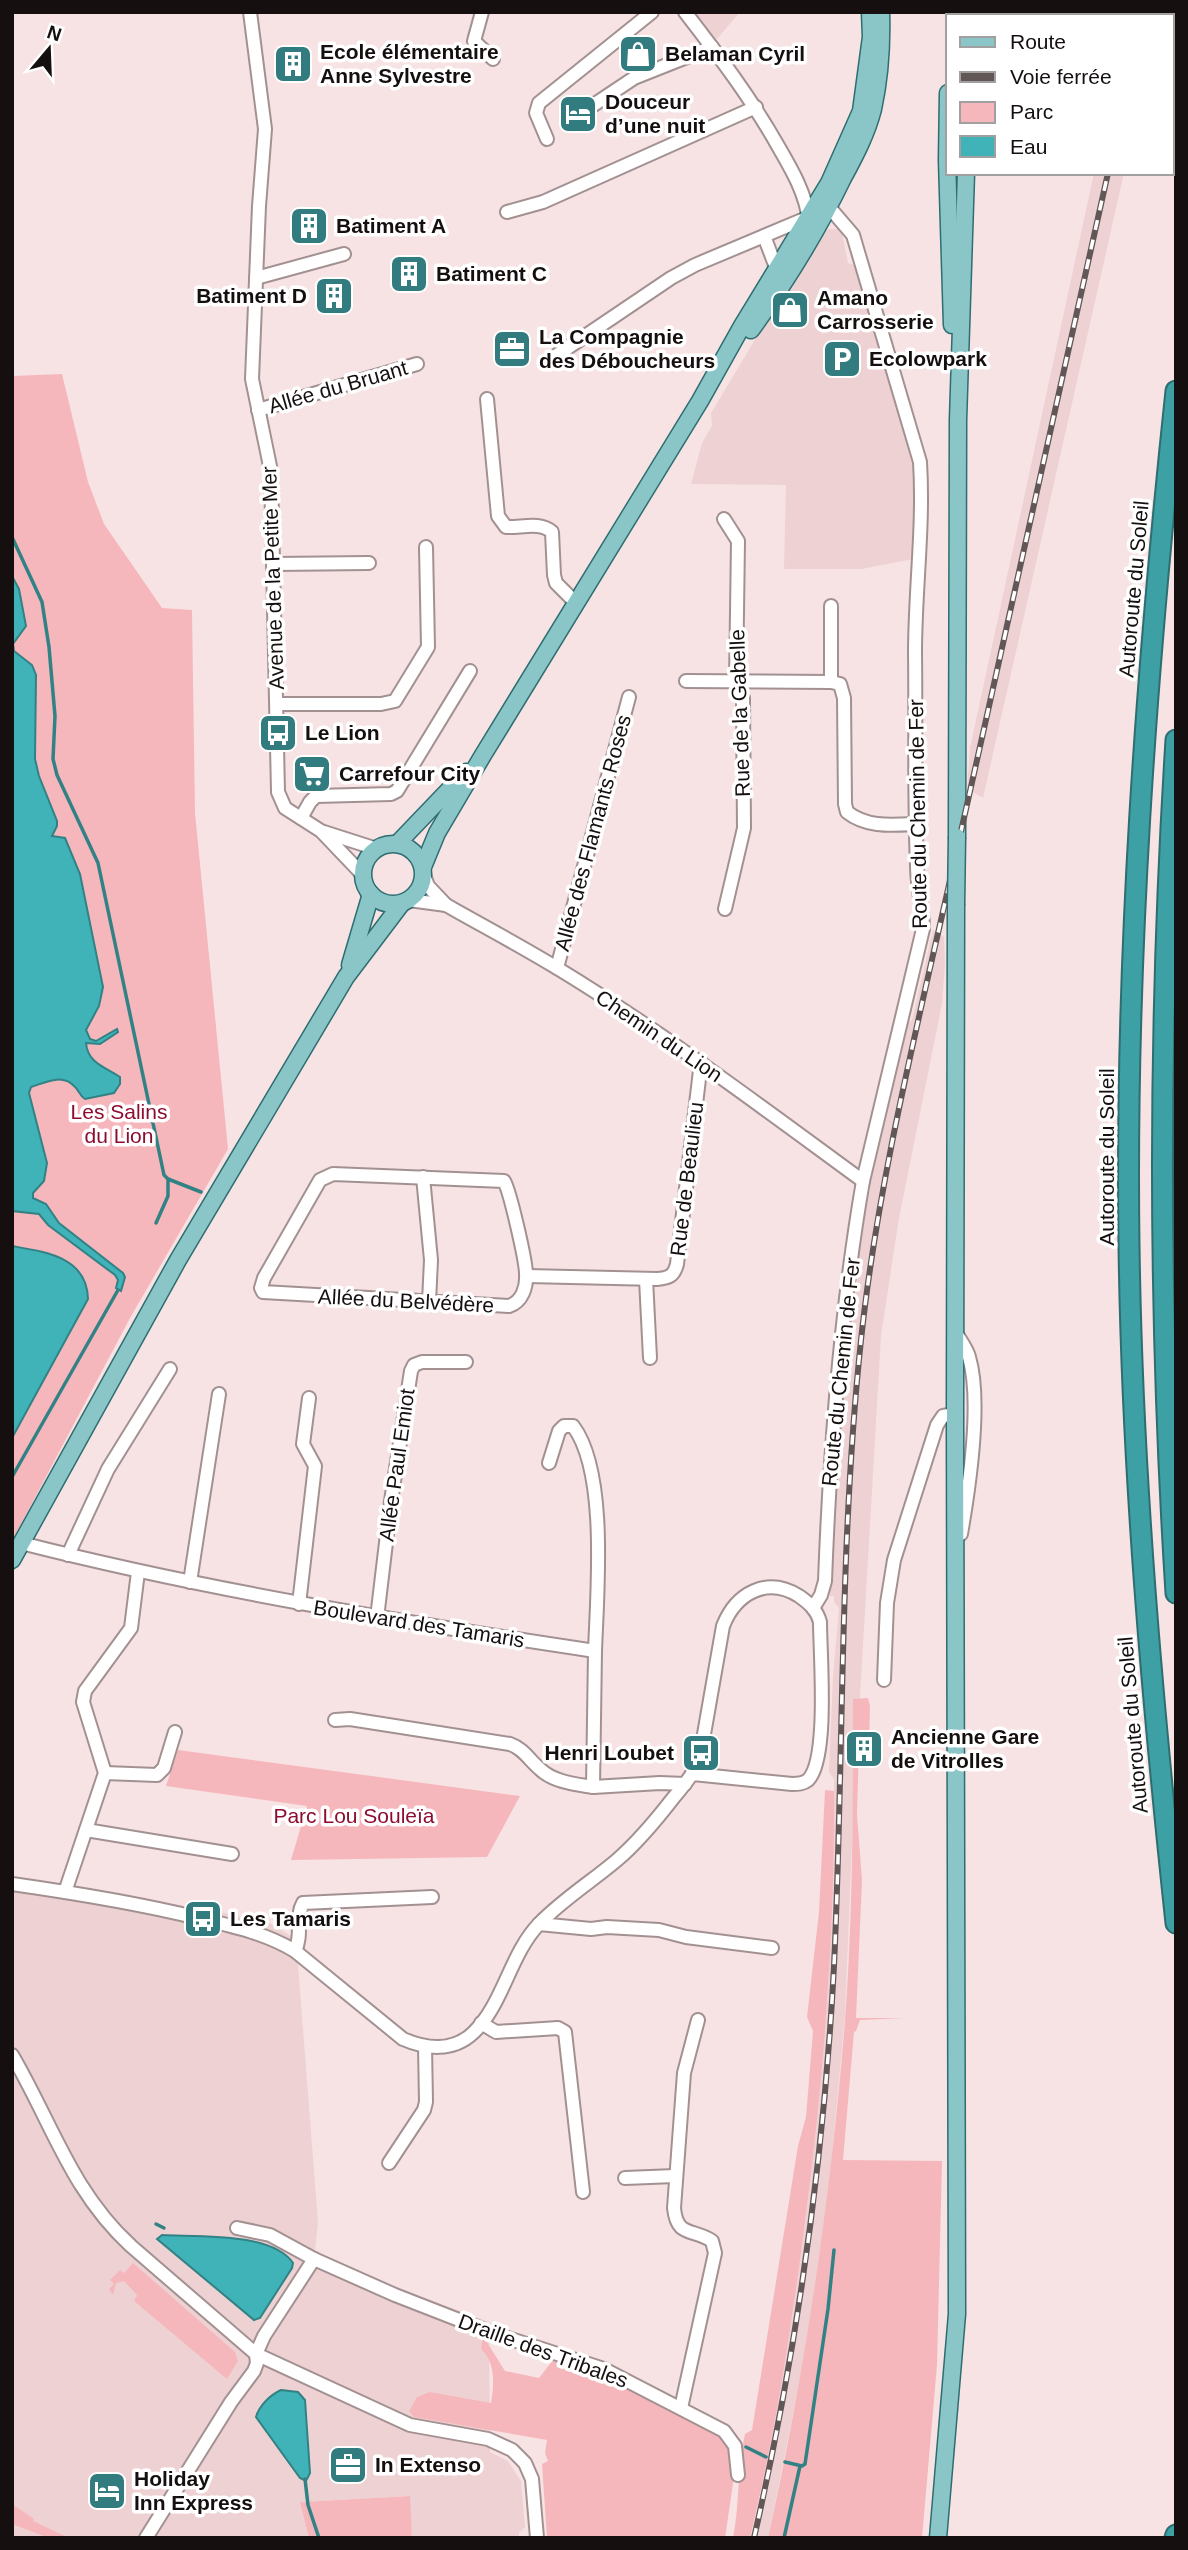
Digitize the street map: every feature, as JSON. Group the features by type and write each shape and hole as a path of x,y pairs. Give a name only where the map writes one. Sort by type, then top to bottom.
{"highway":[{"name":"Autoroute du Soleil","path":"1176,391 1146,711 1132,961 1129,1245 1147,1635 1176,1923"},
{"path":"1176,740 1165,961 1161,1202 1165,1382 1176,1593"}],"main road":[{"path":"706,392 788,280 810,239 861,111 870,45 870,12"},
{"path":"12,1560 178,1260 346,977 406,901 419,890 437,833 483,755 706,392 742,326 809,217 825,202 859,147 873,110 882,40 881,12"},
{"path":"949,175 950,289 958,420"},
{"path":"950,289 955,175"},
{"path":"938,2538 957,2314 955,1413 958,420 966,175"},
{"path":"406,901 385,903 371,894 363,875 365,865 377,849 397,844 483,755"},
{"path":"397,844 413,852 423,871"},
{"path":"346,977 371,894"}],"street":[{"name":"Avenue de la Petite Mer","path":"250,12 265,129 252,379 271,471 279,798 285,808 321,831 363,875"},
{"path":"482,12 474,41 493,60"},
{"path":"547,139 536,113 539,103 652,12"},
{"path":"685,12 756,107 798,180 809,217 810,239"},
{"path":"577,116 634,78 712,47"},
{"path":"507,212 543,202 756,107"},
{"name":"Route du Chemin de Fer","path":"813,1608 825,1581 829,1468 841,1339 863,1181 923,929 916,824 915,639 922,489 920,462 853,235 825,202"},
{"path":"557,355 671,278 695,265 809,217"},
{"path":"764,236 777,270"},
{"path":"256,278 344,254"},
{"name":"Allée du Bruant","path":"258,410 417,365"},
{"path":"487,399 498,516 506,527 540,526 552,532 556,583 576,603"},
{"name":"Rue de la Gabelle","path":"724,519 738,541 736,682 743,698 744,828 725,909"},
{"path":"277,704 381,704 396,701 428,647 426,547"},
{"path":"274,564 369,563"},
{"path":"831,606 831,682"},
{"path":"301,818 316,796 391,794 397,791 470,671"},
{"path":"686,681 840,684 844,698 845,804 848,812 863,822 873,824 916,824"},
{"name":"Allée des Flamants Roses","path":"557,968 629,697"},
{"name":"Avenue de la Petite Mer","path":"321,831 377,849"},
{"name":"Chemin du Lion","path":"423,871 428,886 446,905 557,968 701,1062 863,1181"},
{"name":"Chemin du Lion","path":"406,901 446,905"},
{"name":"Rue de Beaulieu","path":"527,1276 646,1279 670,1277 676,1269 701,1062"},
{"name":"Allée du Belvédère","path":"333,1174 423,1177 504,1181 527,1276 522,1295 515,1304 509,1306 269,1294 261,1288 264,1278 320,1180 333,1174"},
{"path":"423,1177 431,1260 429,1302"},
{"path":"646,1279 650,1358"},
{"path":"956,1333 969,1355 974,1413 968,1490 956,1562"},
{"name":"Allée Paul Emiot","path":"377,1618 411,1371 414,1365 422,1362 466,1362"},
{"path":"68,1555 108,1469 170,1369"},
{"path":"190,1582 219,1394"},
{"path":"299,1604 315,1466 303,1444 309,1398"},
{"path":"884,1680 887,1603 898,1541 937,1425 943,1416 955,1413"},
{"path":"548,1463 559,1431 564,1426 573,1426 582,1441 596,1503 598,1566 593,1787"},
{"name":"Boulevard des Tamaris","path":"21,1543 138,1572 299,1604 595,1651"},
{"path":"65,1892 105,1773 83,1698 89,1683 131,1628 138,1572"},
{"path":"12,1884 169,1911 248,1930 278,1941 295,1951 403,2039 425,2046 442,2047 454,2044 473,2033 481,2023 527,1937 619,1858 656,1820 689,1779 700,1757 723,1626 731,1609 750,1592 771,1587 787,1590 813,1608 820,1622 820,1689 823,1717 820,1745 815,1766 807,1781 793,1784 689,1779 593,1787 553,1777 539,1768 523,1751 503,1743 350,1719 335,1720"},
{"path":"105,1773 157,1775 164,1768 175,1732"},
{"path":"86,1830 232,1854"},
{"path":"295,1951 300,1937 300,1908 305,1902 432,1897"},
{"path":"539,1924 587,1929 607,1927 659,1930 687,1937 772,1948"},
{"path":"681,2408 715,2253 712,2241 687,2232 677,2223 674,2207 684,2073 698,2020"},
{"path":"481,2023 496,2032 558,2028 565,2032 583,2192"},
{"path":"389,2163 424,2110 425,2046"},
{"path":"12,2055 66,2161 99,2213 131,2246 256,2354 410,2426 505,2445 520,2457 532,2479 537,2538"},
{"path":"625,2178 675,2176"},
{"name":"Draille des Tribales","path":"237,2228 270,2235 314,2259 395,2295 495,2334 604,2369 716,2425 730,2438 738,2455 738,2475"},
{"path":"146,2538 231,2402 254,2371 256,2354 264,2336 314,2259"}],"shaded area":[{"path":"694,12 740,12 716,40"},
{"path":"1094,175 1124,175 983,798 967,791 970,748"},
{"path":"837,229 842,233 848,263 859,271 915,475 913,559 862,569 784,569 786,485 691,484 702,443 712,426 711,413 769,316 824,232"},
{"path":"933,930 944,937 942,1004 899,1218 881,1336 853,1817 845,2016 829,2188 805,2354 768,2538 750,2538 759,2502 793,2311 807,2209 828,1990 834,1833 834,1779 829,1772 839,1608 834,1602 834,1596 830,1596 831,1510 851,1306 871,1176"},
{"path":"12,1876 196,1908 198,1905 204,1906 206,1909 268,1922 296,1939 318,2222 315,2252 393,2287 489,2322 490,2452 508,2461 521,2481 525,2527 519,2533 519,2538 412,2538 409,2496 301,2502 309,2538 12,2538"}],"green space":[{"name":"Les Salins du Lion","path":"62,374 88,482 104,524 162,608 192,610 195,813 228,1149 130,1318 12,1541 12,376"},
{"path":"868,1698 869,1743 859,1743 857,1815 862,1880 856,2018 906,2018 860,2020 854,2032 843,2160 942,2161 937,2365 922,2538 768,2538 794,2410 825,2216 845,2021 850,1941 853,1699"},
{"name":"Parc Lou Souleïa","path":"178,1750 520,1796 487,1857 291,1860 307,1806 166,1786"},
{"path":"825,1790 834,1791 832,1909 825,2027 808,2203 784,2366 758,2504 750,2538 733,2538 742,2447 745,2434 752,2430 798,2146 806,2117 813,2031 807,2017 819,1912"},
{"path":"133,2263 235,2352 238,2361 227,2379 134,2301 137,2295 124,2281 116,2283 113,2295 109,2289 114,2284 110,2280 120,2270 124,2273"},
{"path":"483,2336 505,2371 539,2378 553,2360 603,2375 708,2425 728,2441 735,2470 725,2538 547,2538 542,2464 548,2461 545,2453 547,2440 414,2417 409,2411 417,2397 430,2392 491,2403 493,2374 492,2367 481,2349"},
{"path":"410,2496 412,2538 309,2538 300,2502"},
{"path":"12,2504 34,2519 33,2521 69,2538 49,2538 12,2524"}],"water":[{"path":"12,576 19,589 26,626 13,644 14,651 32,665 36,675 35,759 57,821 52,836 65,838 80,874 103,987 99,1006 86,1030 90,1039 96,1041 117,1029 118,1032 100,1044 86,1043 87,1050 98,1064 120,1077 120,1084 114,1093 85,1099 74,1086 64,1080 53,1080 31,1087 29,1093 47,1163 44,1181 33,1193 33,1198 46,1204 59,1223 123,1273 125,1277 121,1291 116,1288 118,1280 115,1275 48,1225 39,1214 12,1211"},
{"path":"12,1246 51,1254 72,1265 86,1285 88,1299 12,1438"},
{"path":"162,2235 252,2241 283,2253 293,2263 292,2268 260,2318 254,2320 157,2239"},
{"path":"281,2390 298,2392 305,2400 310,2473 306,2481 300,2478 256,2417 266,2401"}],"waterway":[{"path":"12,537 42,602 55,716 53,759 57,775 98,863 164,1175 201,1192"},
{"path":"156,1223 168,1196 168,1179"},
{"path":"12,1477 118,1290"},
{"path":"156,2224 164,2228"},
{"path":"785,2462 802,2466 805,2464 834,2250"},
{"path":"746,2447 766,2457"},
{"path":"784,2538 800,2466"},
{"path":"305,2479 308,2505 319,2538"}],"railway":[{"path":"754,2538 796,2325 823,2110 834,1966 849,1496 868,1280 888,1161 913,1043 1108,175"}],"place":[{"name":"Belaman Cyril","path":"638,54"},
{"name":"Ecole élémentaire Anne Sylvestre","path":"293,64"},
{"name":"Douceur d’une nuit","path":"578,114"},
{"name":"Batiment A","path":"309,226"},
{"name":"Batiment C","path":"409,274"},
{"name":"Batiment D","path":"334,296"},
{"name":"Amano Carrosserie","path":"790,310"},
{"name":"La Compagnie des Déboucheurs","path":"512,349"},
{"name":"Ecolowpark","path":"842,359"},
{"name":"Le Lion","path":"278,733"},
{"name":"Carrefour City","path":"312,774"},
{"name":"Ancienne Gare de Vitrolles","path":"864,1749"},
{"name":"Henri Loubet","path":"701,1753"},
{"name":"Les Tamaris","path":"203,1919"},
{"name":"In Extenso","path":"348,2465"},
{"name":"Holiday Inn Express","path":"107,2491"}]}
